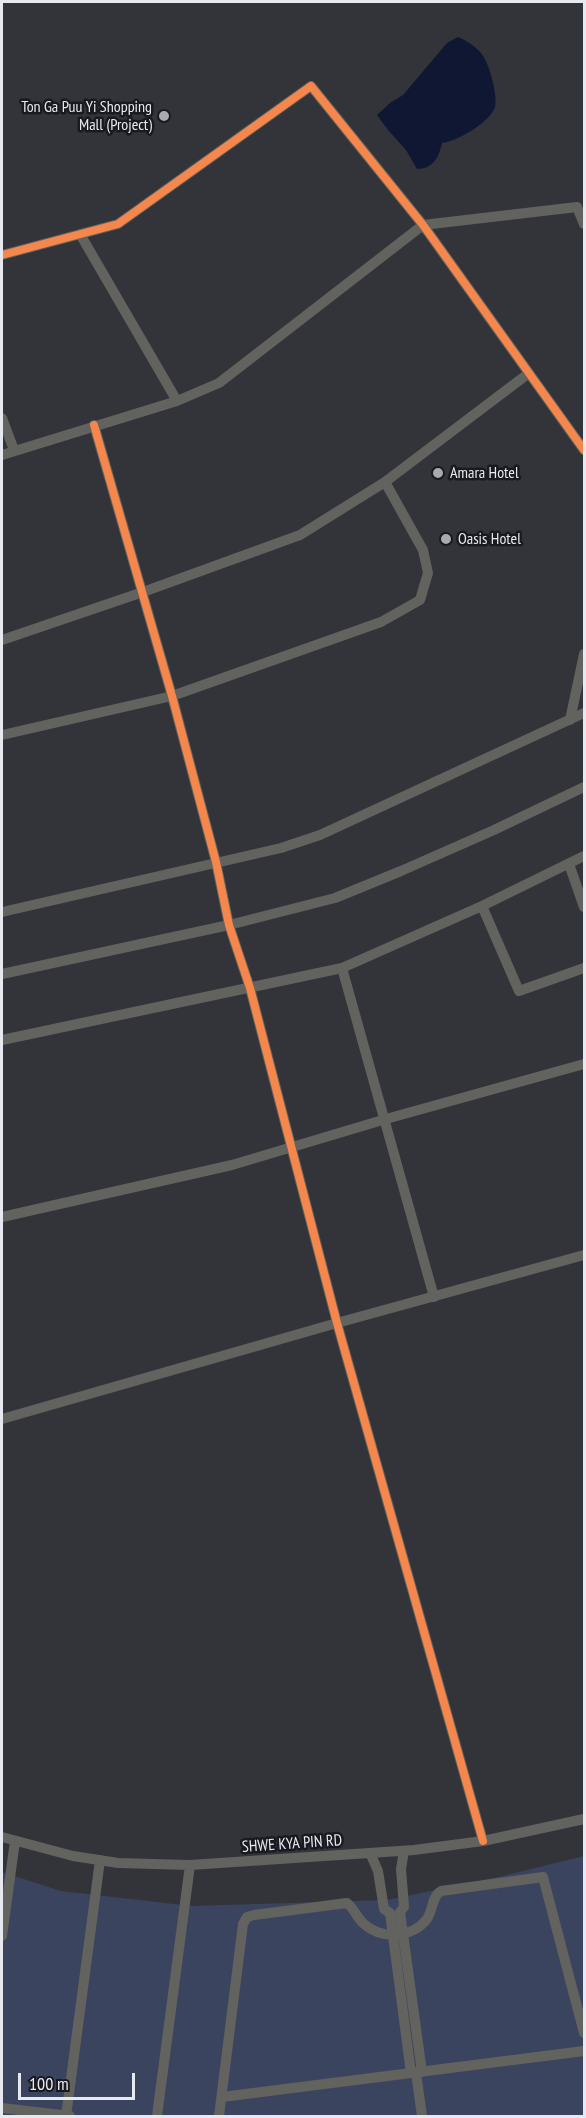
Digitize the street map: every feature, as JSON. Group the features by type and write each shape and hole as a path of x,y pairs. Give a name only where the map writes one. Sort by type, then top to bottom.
{"street":[{"path":"2,255 118,224 311,86 423,225 585,450"},
{"path":"2,455 177,401 219,383 423,225 577,207 585,224"},
{"path":"81,234 177,401"},
{"path":"2,640 300,535 385,482 529,373"},
{"path":"2,418 14,450"},
{"path":"94,425 172,696 216,862 229,925 249,988 337,1323 483,1841"},
{"path":"2,735 172,696 381,622 420,600 428,573 423,550 385,482"},
{"path":"570,720 585,654"},
{"path":"2,912 281,848 320,835 585,714"},
{"path":"2,974 229,925 335,898 422,862 585,787"},
{"path":"2,1040 342,968 482,906 585,856"},
{"path":"569,864 585,907"},
{"path":"482,906 519,991 585,968"},
{"path":"342,968 434,1297"},
{"path":"2,1217 232,1165 386,1119 585,1064"},
{"path":"2,1419 337,1323 585,1256"},
{"name":"SHWE KYA PIN RD","path":"2,1837 73,1856 152,1865 190,1865 404,1851 483,1841 585,1819"},
{"path":"2,1936 15,1840"},
{"path":"404,1851 401,1869 404,1907 400,1912 398,1934 422,2116"},
{"path":"370,1853 378,1871 384,1909 390,1913 398,1934"},
{"path":"2,2108 68,2116 100,1860"},
{"path":"158,2116 190,1865"},
{"path":"219,2116 243,1924 247,1917 254,1915 346,1903 350,1904 357,1916 370,1929 384,1935 398,1934 413,1930 427,1918 437,1893 441,1891 543,1877 585,2033"},
{"path":"222,2097 585,2051"}],"shaded area":[{"path":"458,37 473,45 484,57 494,87 495,107 487,119 473,130 442,143 437,157 431,164 417,169 406,150 377,115 403,95 447,43"},
{"path":"584,1856 584,2116 2,2116 2,1872 61,1891 191,1906 387,1900 503,1876"}],"cycle path":[{"path":"2,255 118,224 311,86 423,225 584,450"},
{"path":"94,425 172,696 216,862 229,925 250,988 337,1323 483,1841"}],"place":[{"name":"Ton Ga Puu Yi Shopping Mall (Project)","path":"164,116"},
{"name":"Amara Hotel","path":"438,473"},
{"name":"Oasis Hotel","path":"446,539"}]}
